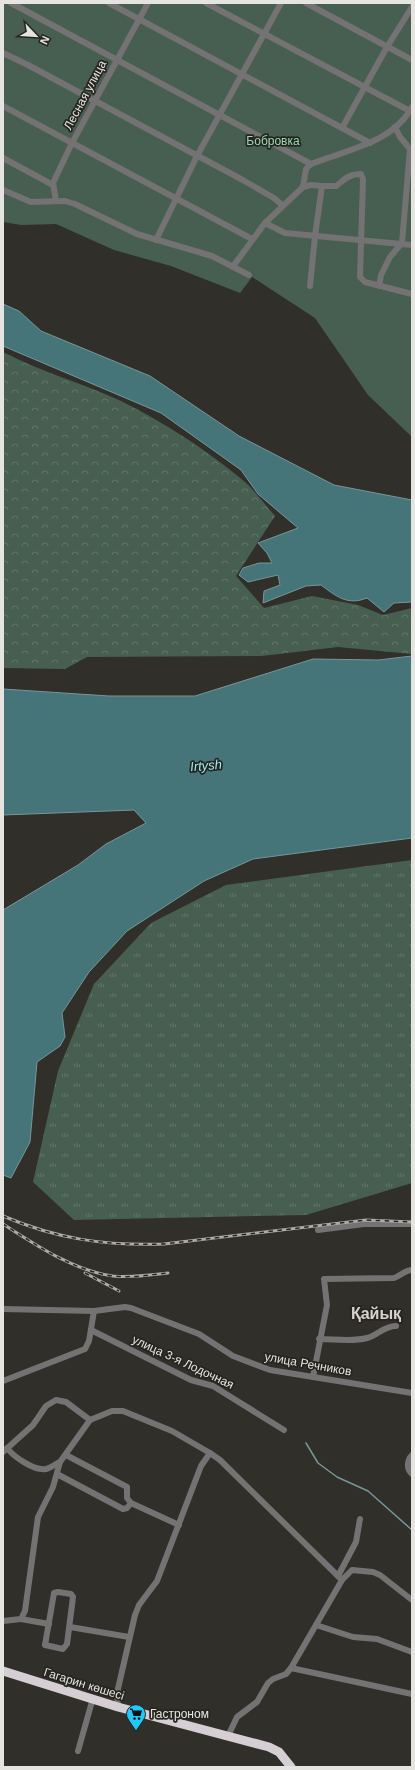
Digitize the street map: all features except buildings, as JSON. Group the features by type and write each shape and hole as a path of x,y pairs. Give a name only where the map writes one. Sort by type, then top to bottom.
{"highway":[{"name":"Гагарин көшесі","path":"3,1671 118,1707 270,1747 279,1752 290,1767"}],"street":[{"path":"11,3 19,5 117,60 311,164"},
{"path":"109,3 370,143"},
{"name":"Лесная улица","path":"53,185 72,143 148,3"},
{"path":"206,3 364,87 411,109 401,124 370,143 311,164 306,170 303,187"},
{"path":"156,240 197,156 281,3"},
{"path":"306,3 412,60"},
{"path":"342,128 387,47 412,8"},
{"path":"3,53 264,192 282,205"},
{"path":"3,106 252,239"},
{"path":"379,286 380,275 390,257 402,244 410,149 400,137 395,127"},
{"path":"3,158 53,185 56,201"},
{"path":"234,266 265,223 282,205 303,187 311,185 336,186 344,178 355,174 361,174 363,179 360,277 365,282 412,294"},
{"path":"310,286 314,236 322,186"},
{"path":"3,190 32,202 56,201 75,204 138,234 205,253 234,266 249,275"},
{"path":"265,223 285,233 412,245"},
{"path":"318,1230 364,1224 412,1224"},
{"path":"313,1377 319,1339 327,1305 324,1279 394,1278 400,1276 405,1271 412,1270"},
{"name":"улица Речников","path":"3,1309 94,1311 125,1307 131,1308 198,1334 232,1356 270,1370 412,1392"},
{"path":"3,1381 81,1351 87,1346 94,1311"},
{"path":"319,1339 364,1338 373,1336 388,1326 396,1326"},
{"name":"улица 3-я Лодочная","path":"91,1330 191,1380 213,1386 284,1430"},
{"path":"90,1420 66,1402 56,1400 46,1406 33,1425 5,1450 21,1461 41,1469 50,1467 60,1462 66,1455 90,1420 112,1411 123,1411 172,1431 220,1460 340,1578"},
{"path":"118,1707 117,1693 129,1637 139,1605 157,1581 201,1466 210,1453"},
{"path":"66,1455 127,1486 127,1498 131,1503 179,1525"},
{"path":"412,1455 408,1459 408,1464 409,1472 412,1474"},
{"path":"21,1619 25,1611 38,1517 57,1474 60,1462"},
{"path":"57,1474 124,1508 127,1508 131,1503"},
{"path":"228,1736 237,1717 257,1702 268,1683 273,1679 286,1674 291,1668 316,1625 340,1578 356,1542 360,1520"},
{"path":"340,1578 352,1570 373,1572 380,1575 412,1600"},
{"path":"58,1592 71,1594 73,1597 70,1627 66,1647 63,1649 45,1645 49,1624 54,1594 58,1592"},
{"path":"3,1621 21,1619 49,1624"},
{"path":"316,1625 353,1637 377,1639 412,1652"},
{"path":"70,1627 129,1637"},
{"path":"291,1668 412,1694"},
{"path":"78,1751 93,1698"}],"green space":[{"name":"Бобровка","path":"3,3 412,3 412,437 368,395 315,318 252,277 240,293 171,266 114,250 56,224 21,225 3,222"},
{"path":"3,352 32,366 121,401 137,409 201,448 245,482 275,516 236,576 264,608 312,596 358,605 383,615 412,608 412,654 338,647 262,656 87,657 65,669 3,668"},
{"path":"412,860 412,1183 306,1215 74,1220 33,1182 58,1071 94,984 151,923 226,885"}],"water":[{"path":"3,304 19,311 41,331 150,376 239,436 334,485 412,500 412,602 394,603 384,612 367,598 353,601 342,599 321,585 306,586 263,603 264,591 280,585 278,575 248,582 239,575 243,568 259,563 272,563 267,553 258,543 298,528 258,494 241,470 161,413 3,346"},
{"name":"Irtysh","path":"412,656 412,838 253,859 204,881 127,931 89,972 62,1013 65,1037 60,1046 37,1062 30,1142 11,1178 3,1175 3,910 78,865 106,844 146,823 134,810 3,815 3,689 109,696 195,696 313,659 378,660"}],"waterway":[{"path":"306,1443 318,1463 337,1477 368,1491 412,1530"}],"railway":[{"path":"3,1216 23,1224 62,1235 122,1244 164,1244 366,1220 412,1222"},
{"path":"3,1224 56,1256 84,1269 113,1276 127,1277 168,1273"},
{"path":"85,1273 119,1291"}],"place":[{"name":"Гастроном","path":"136,1731"}],"district":[{"name":"Қайық","path":"376,1313"}]}
